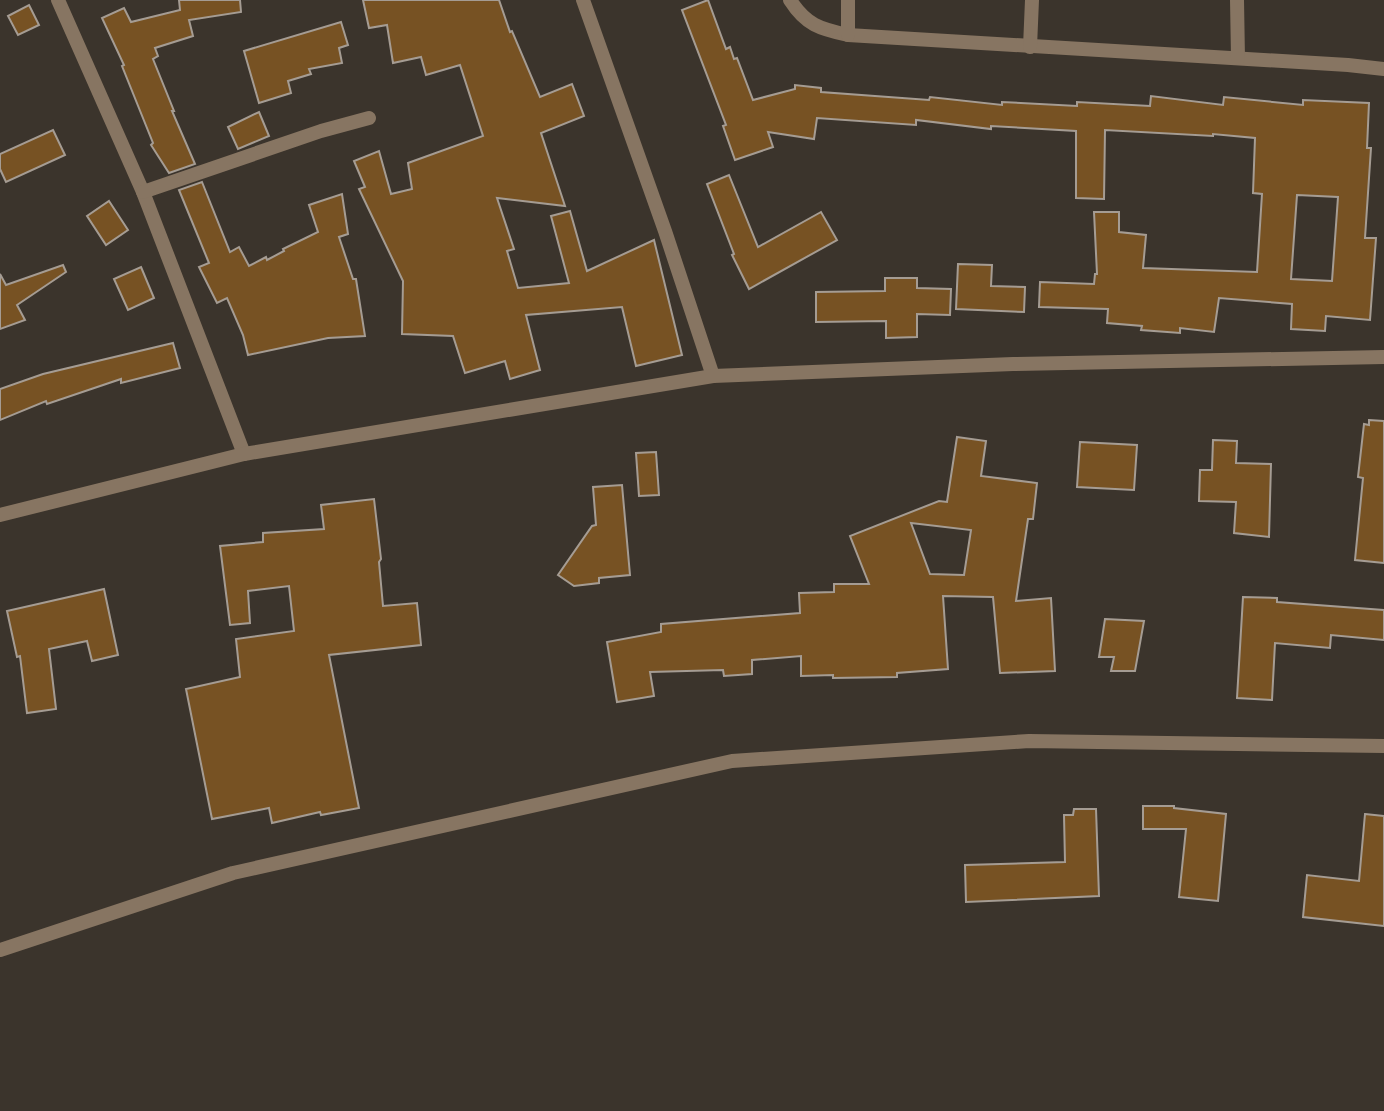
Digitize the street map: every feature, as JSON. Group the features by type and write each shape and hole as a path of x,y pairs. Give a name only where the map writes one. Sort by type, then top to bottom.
{"street":[{"path":"58,0 143,192 244,454"},
{"path":"583,0 713,376"},
{"path":"790,0 801,16 823,30 848,35 1384,69"},
{"path":"848,0 848,35"},
{"path":"1030,47 1031,0"},
{"path":"1237,0 1238,58"},
{"path":"143,192 321,131 369,118"},
{"path":"0,515 244,454 713,376 1013,364 1384,357"},
{"path":"0,950 233,873 732,761 1029,741 1384,746"}],"building":[{"path":"179,0 240,0 241,12 189,20 193,36 155,48 158,56 153,59 195,164 169,173 151,145 153,143 122,66 124,65 102,18 124,8 131,22 180,10"},
{"path":"363,0 499,0 510,32 512,31 540,97 572,84 584,116 541,133 565,206 497,198 514,249 507,251 518,288 569,283 551,216 570,211 587,271 654,240 682,355 636,366 622,307 526,315 540,370 510,379 505,361 465,373 453,336 402,334 403,281 359,189 365,187 354,161 379,151 391,194 412,189 408,163 483,136 460,65 426,75 421,57 393,63 387,25 369,28"},
{"path":"708,0 726,49 730,47 734,59 737,58 753,100 795,89 795,85 821,88 821,92 929,100 930,97 1002,105 1002,102 1077,106 1077,102 1150,106 1151,96 1223,105 1224,97 1303,105 1303,100 1369,103 1367,148 1371,148 1365,238 1376,238 1370,320 1326,316 1325,331 1291,329 1292,304 1219,298 1214,332 1180,328 1180,333 1141,330 1142,326 1107,323 1108,309 1039,307 1040,282 1094,284 1097,274 1094,212 1119,212 1119,232 1146,235 1143,268 1257,272 1262,194 1253,193 1255,138 1105,130 1104,199 1076,198 1076,131 991,126 991,129 916,120 916,125 817,118 814,139 768,132 773,147 735,160 723,126 726,125 682,10","holes":["1297,195 1338,197 1332,281 1291,279"]},
{"path":"29,5 39,25 18,35 8,16"},
{"path":"341,22 348,45 339,48 342,63 309,69 311,74 288,81 291,93 259,103 244,51"},
{"path":"259,112 269,136 238,149 228,127"},
{"path":"53,130 65,155 6,182 0,169 0,154"},
{"path":"729,175 758,247 821,212 837,240 749,289 732,255 734,254 707,184"},
{"path":"202,182 230,252 239,247 249,266 266,257 267,260 318,232 309,205 342,194 348,234 339,237 353,279 356,279 365,336 328,338 248,355 243,335 227,298 217,303 199,267 209,263 179,190"},
{"path":"109,201 128,230 106,245 87,216"},
{"path":"958,264 992,265 991,286 1025,287 1024,312 956,309"},
{"path":"63,265 66,272 17,305 25,320 0,329 0,274 6,285"},
{"path":"141,267 154,298 128,310 114,279"},
{"path":"885,278 917,278 917,288 951,289 950,315 917,314 917,337 886,338 886,321 816,322 816,292 885,291"},
{"path":"173,343 180,368 121,383 121,379 47,404 46,401 0,420 0,389 43,374"},
{"path":"1369,420 1384,421 1384,563 1355,560 1363,478 1358,477 1364,424 1369,425"},
{"path":"957,437 986,441 981,476 1037,483 1033,519 1028,519 1016,601 1051,598 1055,671 1000,673 993,597 943,596 948,669 897,673 897,677 833,678 833,675 801,676 801,656 752,660 752,674 724,676 723,670 650,672 654,696 617,702 607,642 661,632 661,624 800,613 799,593 834,592 834,584 869,584 850,536 939,501 947,502","holes":["911,523 971,530 964,575 930,574"]},
{"path":"1213,440 1237,441 1236,463 1271,464 1269,537 1234,533 1236,502 1199,501 1200,470 1212,470"},
{"path":"1080,442 1137,445 1134,490 1077,487"},
{"path":"656,452 659,495 639,496 636,453"},
{"path":"622,485 630,575 599,578 599,583 574,586 558,575 592,526 596,525 593,487"},
{"path":"374,499 383,606 417,603 421,645 329,655 359,808 321,815 320,812 272,823 269,808 212,819 186,689 240,677 236,639 294,631 289,586 248,591 250,623 230,625 220,546 263,542 263,533 324,529 321,505"},
{"path":"104,589 118,655 92,661 87,641 49,649 56,709 27,713 20,656 17,657 7,611"},
{"path":"1243,597 1277,598 1277,602 1384,610 1384,640 1331,635 1330,648 1275,643 1272,700 1237,698"},
{"path":"1105,619 1144,621 1135,671 1111,671 1114,657 1099,657"},
{"path":"1143,806 1174,806 1226,814 1218,901 1179,897 1186,829 1143,829"},
{"path":"1074,809 1096,809 1099,896 966,902 965,865 1065,862 1064,815 1073,815"},
{"path":"1365,814 1384,816 1384,926 1303,917 1307,875 1359,881"}]}
